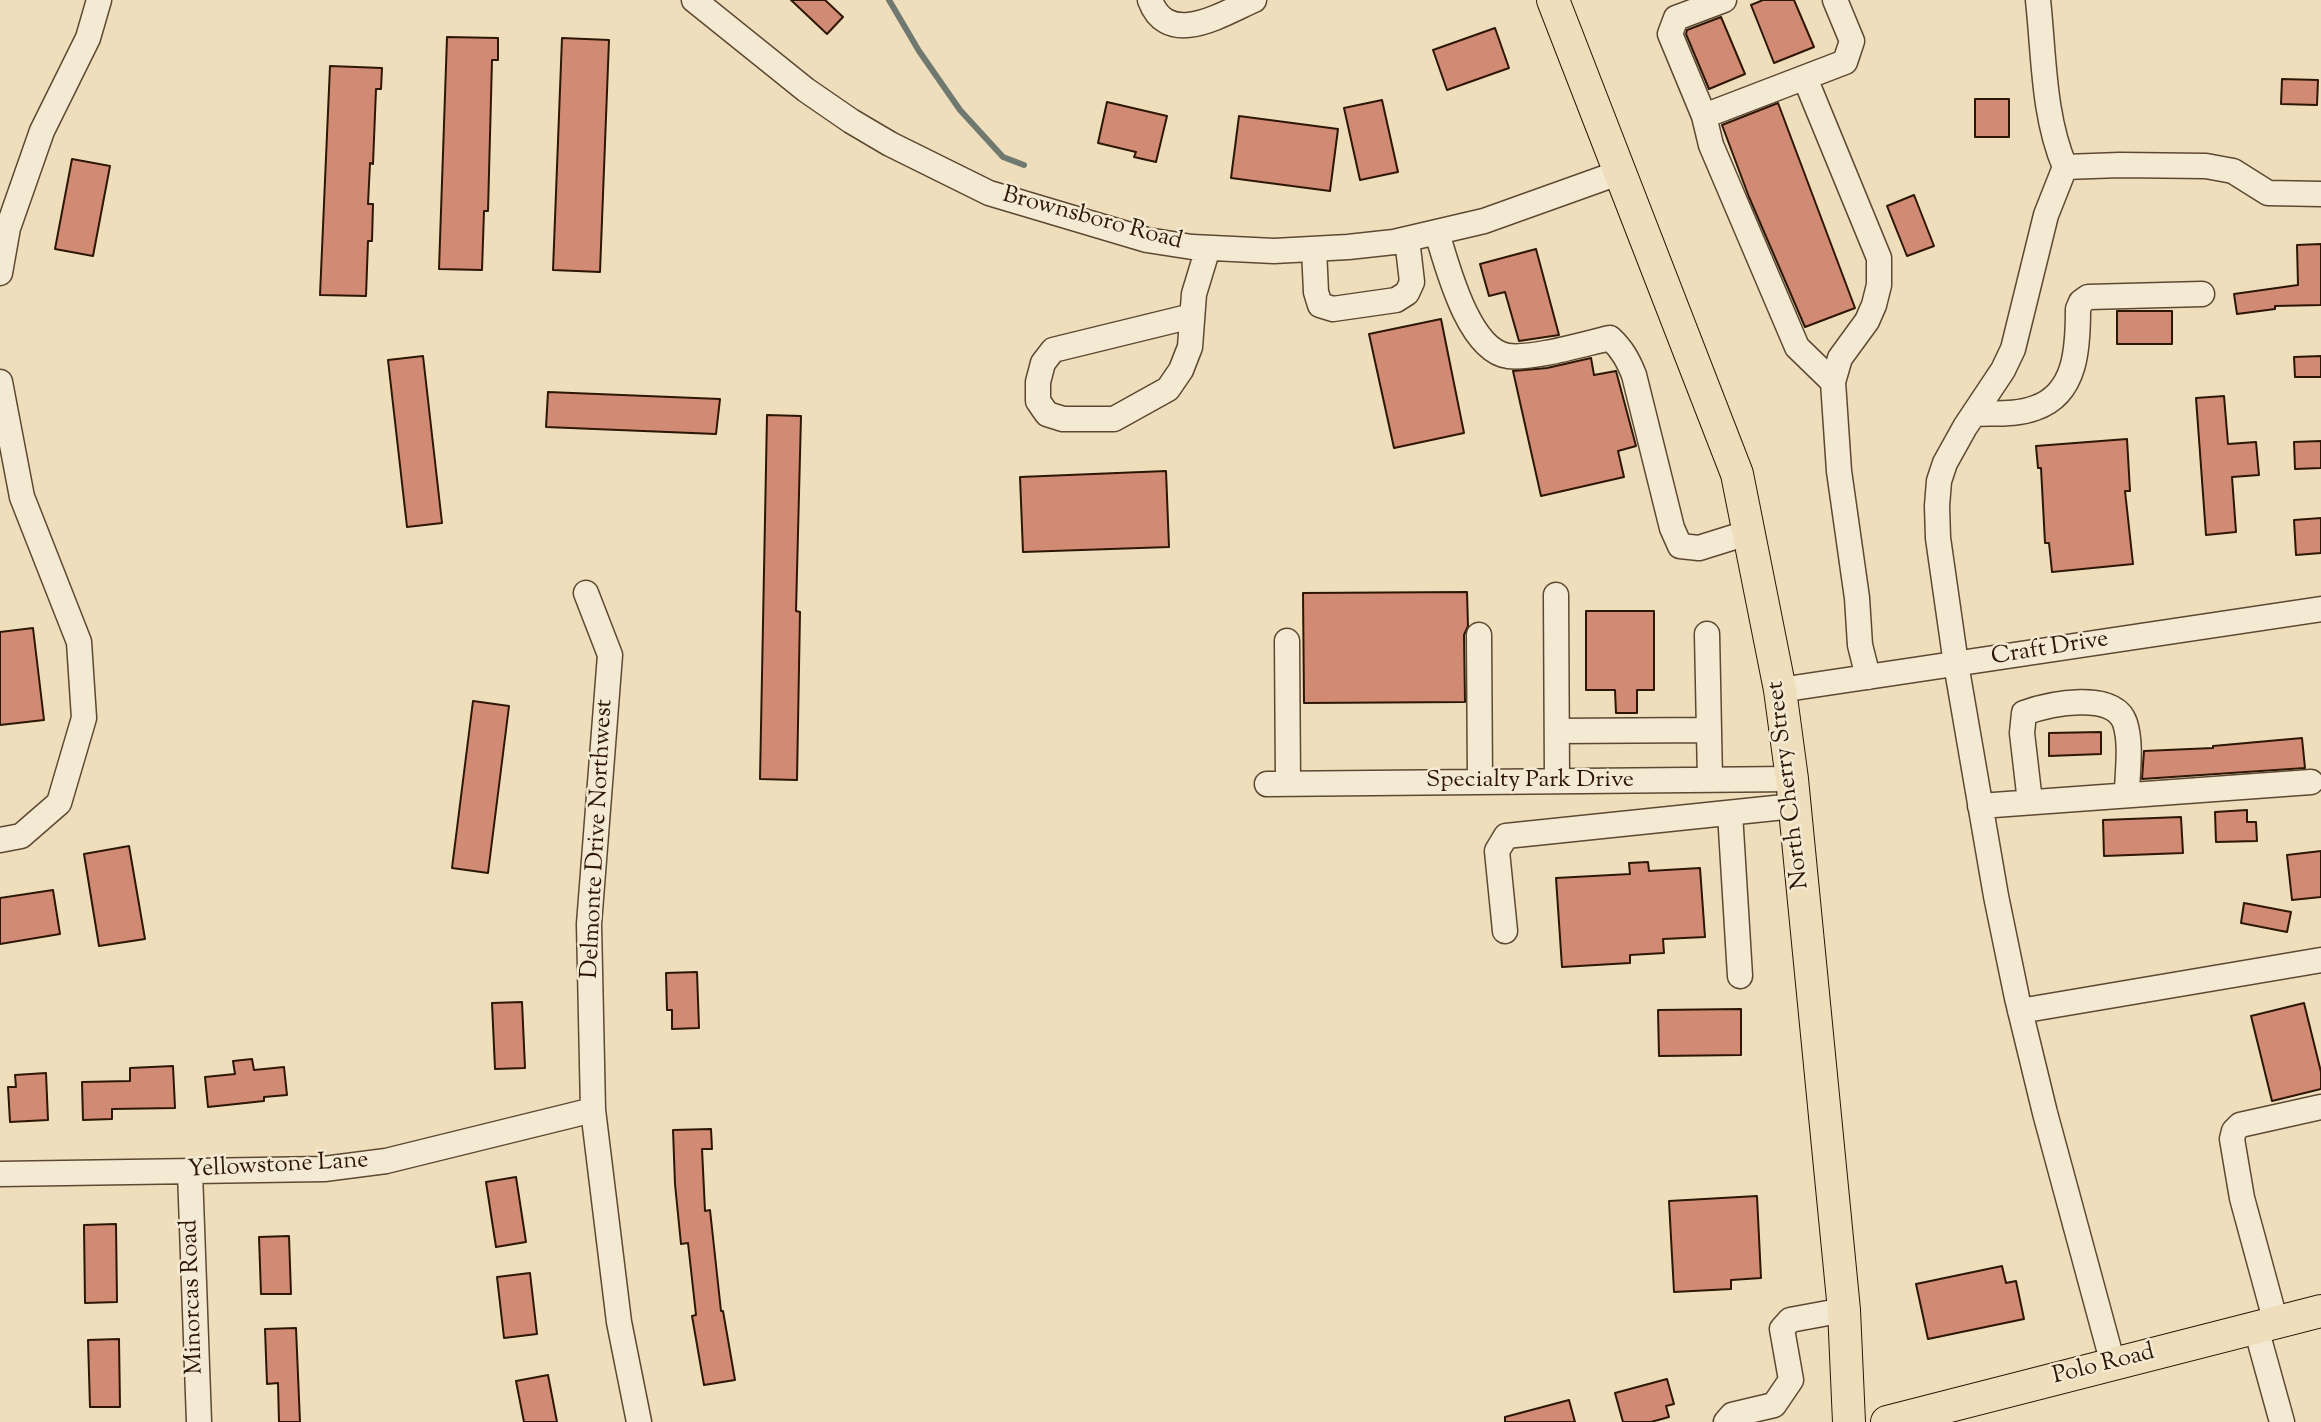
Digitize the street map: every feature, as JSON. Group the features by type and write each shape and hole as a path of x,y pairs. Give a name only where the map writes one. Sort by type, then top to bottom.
{"main road":[{"name":"North Cherry Street","path":"1553,0 1737,474 1780,690 1793,793 1844,1310 1849,1422"},
{"name":"Polo Road","path":"1887,1422 2321,1311"}],"street":[{"path":"0,273 8,228 42,131 88,38 99,0"},
{"name":"Brownsboro Road","path":"694,0 806,90 890,144 989,193 1147,240 1208,248 1274,251 1348,247 1407,239 1484,221 1622,172"},
{"path":"1150,0 1167,22 1184,26 1196,25 1254,0"},
{"path":"1724,0 1676,18 1670,34 1704,116 1711,145 1797,347 1833,382"},
{"path":"1704,116 1845,62 1852,41 1835,0"},
{"path":"2038,0 2056,148 2065,167 2046,215 2013,349 2003,370 1945,463 1939,481 1938,538 1980,806 2020,1011 2113,1364"},
{"path":"1805,78 1879,258 1879,285 1874,305 1867,321 1840,358 1833,382 1839,471 1857,598 1860,645 1868,677"},
{"path":"2065,167 2206,166 2233,171 2268,193 2321,194"},
{"path":"1437,233 1463,311 1479,335 1498,352 1507,356 1524,355 1610,338 1618,346 1634,375 1672,528 1680,546 1699,548 1747,533"},
{"path":"1314,248 1316,292 1320,304 1333,309 1396,299 1407,293 1412,282 1407,239"},
{"path":"1192,317 1054,350 1044,363 1038,382 1038,401 1047,414 1063,419 1114,419 1168,389 1181,370 1190,348 1194,293 1208,248"},
{"path":"1975,414 2034,409 2054,399 2066,384 2075,359 2078,309 2081,302 2088,297 2202,294"},
{"path":"0,382 22,497 79,642 84,718 60,803 21,836 0,840"},
{"name":"Delmonte Drive Northwest","path":"586,593 610,655 589,924 593,1110 619,1322 639,1422"},
{"path":"1556,595 1557,781"},
{"name":"Craft Drive","path":"1780,690 2321,609"},
{"path":"1707,634 1710,780"},
{"path":"1479,635 1480,782"},
{"name":"Specialty Park Drive","path":"1287,641 1278,784 1710,780 1793,793"},
{"path":"2030,802 2022,733 2024,713 2060,703 2110,705 2121,715 2125,724 2127,745 2127,795"},
{"path":"1557,731 1709,730"},
{"path":"1980,806 2311,782"},
{"path":"1505,931 1497,851 1506,836 1730,813 1793,793"},
{"path":"1730,813 1740,976"},
{"path":"2020,1011 2321,960"},
{"path":"2281,1422 2232,1139 2234,1131 2240,1125 2321,1107"},
{"name":"Yellowstone Lane","path":"0,1174 324,1169 386,1161 593,1110"},
{"name":"Minorcas Road","path":"190,1172 199,1422"},
{"path":"1726,1422 1732,1415 1774,1405 1791,1380 1782,1329 1790,1320 1844,1310"}],"building":[{"path":"791,0 825,0 843,17 827,34"},
{"path":"1763,0 1794,0 1814,47 1774,63 1751,5"},
{"path":"1721,17 1745,74 1709,89 1686,34 1687,30"},
{"path":"1495,28 1509,68 1447,90 1433,50"},
{"path":"447,37 498,38 498,60 492,60 488,211 484,211 482,270 439,269"},
{"path":"562,38 609,40 600,272 553,270"},
{"path":"330,66 382,68 381,89 376,89 373,164 370,163 368,204 373,204 372,241 368,241 366,296 320,295"},
{"path":"2282,79 2318,80 2317,105 2281,104"},
{"path":"1975,99 2009,99 2009,137 1975,137"},
{"path":"1382,100 1398,172 1360,180 1344,108"},
{"path":"1107,102 1167,116 1156,162 1134,157 1136,152 1098,143"},
{"path":"1778,103 1855,308 1805,327 1749,197 1722,125"},
{"path":"1239,116 1338,129 1330,191 1231,178"},
{"path":"72,159 110,166 93,256 55,249"},
{"path":"1914,195 1934,246 1907,256 1887,206"},
{"path":"2321,244 2321,305 2275,306 2275,309 2237,314 2234,294 2298,285 2297,245"},
{"path":"1536,249 1559,335 1519,341 1505,292 1489,296 1480,264"},
{"path":"2117,311 2172,311 2172,344 2117,344"},
{"path":"1441,319 1464,433 1394,448 1369,334"},
{"path":"423,356 442,523 407,527 388,360"},
{"path":"2321,356 2321,377 2295,377 2294,357"},
{"path":"1591,358 1594,375 1616,371 1636,446 1618,451 1624,477 1541,496 1513,371 1547,368"},
{"path":"548,392 720,399 716,434 546,427"},
{"path":"2224,396 2228,444 2256,442 2259,475 2232,477 2236,532 2206,535 2196,398"},
{"path":"767,415 801,416 796,611 800,612 797,780 760,779"},
{"path":"2127,439 2130,491 2125,491 2133,564 2052,572 2049,543 2045,543 2041,468 2038,468 2036,446"},
{"path":"2321,441 2321,468 2295,469 2294,442"},
{"path":"1166,471 1169,547 1023,552 1020,477"},
{"path":"2321,518 2321,553 2296,555 2294,520"},
{"path":"1467,592 1468,626 1464,635 1465,702 1304,703 1303,593"},
{"path":"1586,611 1654,611 1654,690 1637,690 1637,713 1616,713 1615,690 1586,690"},
{"path":"33,628 44,720 0,725 0,632"},
{"path":"473,701 509,706 488,873 452,868"},
{"path":"2101,732 2101,754 2049,756 2049,733"},
{"path":"2302,738 2305,768 2142,779 2144,751 2213,748"},
{"path":"2247,810 2247,822 2256,822 2257,841 2216,842 2215,812"},
{"path":"2181,817 2183,853 2104,856 2103,820"},
{"path":"129,846 145,939 99,946 84,854"},
{"path":"2321,851 2321,897 2292,900 2287,855"},
{"path":"1648,862 1649,871 1700,868 1705,937 1663,939 1664,953 1630,955 1630,963 1562,967 1556,878 1630,874 1629,863"},
{"path":"53,890 60,934 0,944 0,898"},
{"path":"2244,903 2291,912 2287,932 2241,923"},
{"path":"697,972 699,1028 672,1029 672,1010 667,1010 666,973"},
{"path":"522,1002 525,1068 495,1069 492,1003"},
{"path":"2304,1003 2321,1072 2321,1089 2272,1101 2251,1016"},
{"path":"1741,1009 1741,1055 1659,1056 1658,1010"},
{"path":"252,1059 254,1070 284,1067 287,1095 264,1097 264,1101 208,1107 205,1077 235,1074 233,1061"},
{"path":"173,1066 175,1108 112,1109 112,1119 83,1120 82,1082 130,1081 130,1068"},
{"path":"46,1073 48,1120 10,1122 8,1087 16,1087 15,1075"},
{"path":"711,1129 712,1149 702,1149 705,1211 710,1210 721,1311 735,1380 704,1385 692,1316 696,1315 688,1243 681,1244 673,1130"},
{"path":"516,1177 526,1242 496,1247 486,1182"},
{"path":"1757,1196 1761,1278 1731,1280 1731,1289 1674,1292 1669,1201"},
{"path":"116,1224 117,1302 85,1303 84,1225"},
{"path":"289,1236 291,1294 261,1294 259,1237"},
{"path":"2002,1266 2006,1283 2016,1281 2024,1319 1928,1339 1916,1284"},
{"path":"530,1273 537,1334 504,1338 497,1277"},
{"path":"296,1328 300,1422 279,1422 278,1383 267,1384 265,1329"},
{"path":"119,1339 120,1407 90,1407 88,1340"},
{"path":"548,1375 557,1422 524,1422 516,1381"},
{"path":"1667,1379 1674,1404 1666,1406 1669,1417 1651,1422 1623,1422 1615,1393"},
{"path":"1569,1400 1575,1422 1505,1422 1505,1417"}],"waterway":[{"path":"889,0 919,51 960,110 1003,157 1024,165"}]}
